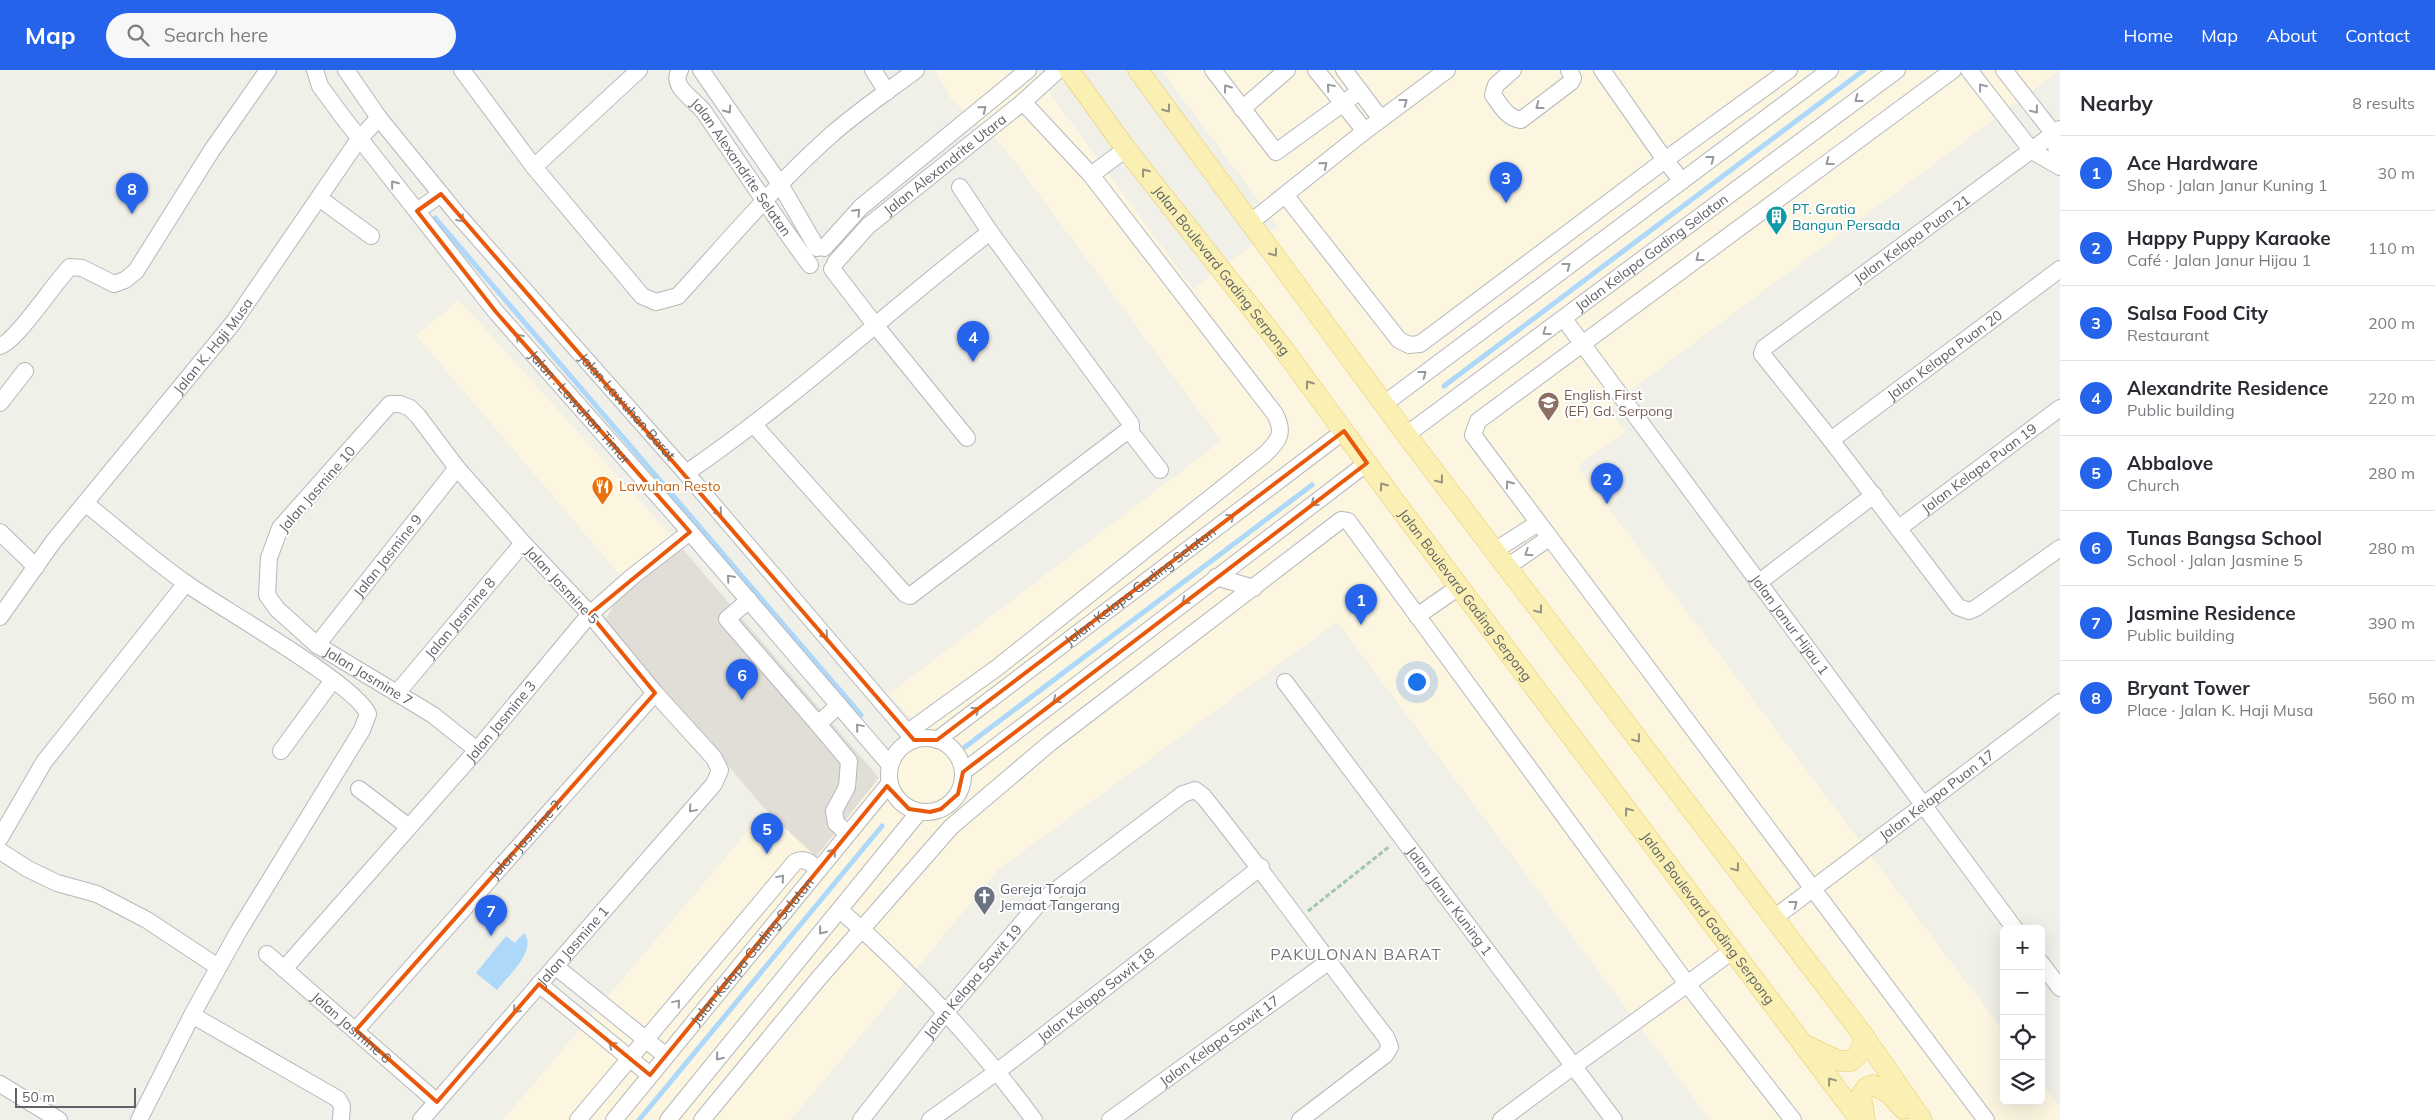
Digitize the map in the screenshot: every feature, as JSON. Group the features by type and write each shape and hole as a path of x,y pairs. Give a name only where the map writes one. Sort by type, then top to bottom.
{"main road":[{"name":"Jalan Boulevard Gading Serpong","path":"1069,70 1126,149 1282,347 1459,587 1860,1120"},
{"path":"1138,70 1406,435 1863,1035 1922,1120"},
{"path":"1804,1045 1839,1061 1851,1061 1861,1050 1864,1042 1863,1035"},
{"path":"1864,1120 1861,1095 1866,1088 1873,1085 1889,1094 1917,1120"}],"street":[{"path":"0,346 18,333 56,281 70,267 82,268 114,284 125,280 136,271 212,150 268,70"},
{"name":"Jalan . Lawuhan Timur","path":"315,70 320,86 496,312 690,532 890,764"},
{"name":"Jalan Lawuhan Barat","path":"346,70 379,118 441,194 686,474 911,736"},
{"path":"462,70 534,167 642,296 650,301 665,301 678,296 780,184 832,134 916,70"},
{"path":"534,167 639,70"},
{"name":"Jalan Alexandrite Selatan","path":"680,70 677,78 678,85 702,108 810,265"},
{"name":"Jalan Alexandrite Selatan","path":"701,70 780,184 821,248"},
{"path":"873,70 887,92"},
{"name":"Jalan Alexandrite Utara","path":"821,248 861,207 1028,70"},
{"name":"Jalan Alexandrite Utara","path":"834,266 868,226 1023,102 1058,70"},
{"path":"1213,70 1276,152 1360,91"},
{"path":"1242,109 1287,70"},
{"path":"1316,70 1365,131"},
{"path":"1344,70 1381,119"},
{"path":"1251,222 1286,196 1365,131 1447,70"},
{"path":"1513,70 1496,85 1493,95 1508,115 1514,119 1521,120 1571,82 1572,78 1569,70"},
{"path":"1602,70 1665,160 1682,181"},
{"path":"1286,196 1399,340 1409,345 1420,344 1665,160 1789,70"},
{"path":"1384,404 1830,70"},
{"name":"Jalan Kelapa Gading Selatan","path":"1406,435 1898,70"},
{"path":"1953,70 1478,421 1473,435 1986,1120"},
{"path":"1969,70 2032,151 2059,166"},
{"path":"2004,70 2057,131 2059,166"},
{"path":"911,736 937,740 955,752 963,772 958,794 951,803 941,809 919,812 900,802 893,794 889,784 890,764 911,736 1264,455 1274,445 1279,436 1281,426 1275,414 1091,175 1023,102"},
{"name":"Jalan K. Haji Musa","path":"0,617 53,542 233,323 360,139 379,118"},
{"name":"Jalan Kelapa Puan 21","path":"1831,440 1763,356 1764,348 2057,131"},
{"path":"1091,175 1126,149"},
{"path":"754,425 905,594 910,596 1130,430 1131,424 990,232 960,187"},
{"path":"417,211 441,194"},
{"path":"319,198 370,236"},
{"path":"686,474 754,425 876,326 922,284 990,232"},
{"path":"834,266 820,274 814,271 809,259 821,248 830,251 834,256 834,266 876,326 967,438"},
{"name":"Jalan Kelapa Puan 20","path":"1831,440 2060,269"},
{"name":"Jalan Janur Hijau 1","path":"1564,319 1922,805 2013,925"},
{"path":"0,403 25,370"},
{"name":"Jalan Jasmine 10","path":"267,595 269,558 280,528 390,404 400,404"},
{"name":"Jalan Jasmine 5","path":"400,404 410,408 418,416 457,468 523,543 590,614 655,693 714,758 720,770"},
{"name":"Jalan Kelapa Puan 19","path":"1899,528 2060,408"},
{"path":"1130,430 1160,470"},
{"name":"Jalan Kelapa Gading Selatan","path":"937,740 1344,431"},
{"path":"1831,440 1954,603 1964,610 1976,608 2060,548"},
{"path":"963,772 1367,463"},
{"name":"Jalan Jasmine 9","path":"317,644 457,468"},
{"path":"1758,583 1874,495"},
{"path":"85,503 186,583 333,680 362,702 368,718 218,967 139,1120"},
{"path":"702,1120 861,928 952,828 1050,743 1344,519 1348,521 1688,985 1793,1120"},
{"path":"1494,551 1538,523"},
{"path":"0,532 36,567"},
{"name":"Jalan Jasmine 3","path":"284,969 477,750 590,614 632,576 690,532"},
{"path":"1507,567 1549,538"},
{"name":"Jalan Jasmine 8","path":"397,693 523,543"},
{"path":"1216,577 1254,588"},
{"path":"0,838 44,762 186,583"},
{"path":"1417,616 1459,587"},
{"name":"Jalan Jasmine 7","path":"267,595 277,609 317,644 433,715 477,750"},
{"path":"749,600 727,619 849,761 848,787 834,811 836,823 848,834"},
{"path":"998,667 1010,684"},
{"path":"281,751 333,680"},
{"name":"Jalan Janur Kuning 1","path":"1285,682 1614,1120"},
{"name":"Jalan Jasmine 2","path":"356,1030 655,693"},
{"name":"Jalan Kelapa Puan 17","path":"1774,918 2060,702"},
{"path":"818,724 839,705"},
{"name":"Jalan Jasmine 1","path":"421,1120 714,784 720,770"},
{"name":"Jalan Kelapa Gading Selatan","path":"614,1120 889,784"},
{"path":"359,788 409,827"},
{"name":"Jalan Kelapa Sawit 19","path":"861,1120 946,1012 1039,904 1183,794 1195,790 1203,796 1260,868"},
{"path":"668,1120 919,812"},
{"path":"0,851 28,869 57,883 97,894 147,920 218,967"},
{"path":"578,1120 631,1060 795,862 806,860 818,870"},
{"path":"1260,868 1328,962 1386,1037 1390,1047 1385,1055 1300,1120"},
{"name":"Jalan Kelapa Sawit 18","path":"930,1120 998,1071 1260,868"},
{"path":"840,910 861,928 946,1012 998,1071 1034,1120"},
{"path":"732,937 750,953"},
{"path":"1501,1120 1573,1065 1688,985 1732,950"},
{"name":"Jalan Jasmine 6","path":"266,954 437,1102"},
{"name":"Jalan Kelapa Sawit 17","path":"1110,1120 1328,962"},
{"path":"555,966 666,1056"},
{"path":"2045,968 2060,988"},
{"path":"539,984 650,1075"},
{"path":"192,1015 338,1099 342,1106 341,1120"},
{"path":"0,1084 59,1120"}],"path":[{"path":"1298,919 1402,837"}],"highlighted area":[{"path":"441,194 914,740 937,740 1344,431 1367,463 963,772 958,794 941,809 930,812 909,809 887,786 650,1075 539,984 437,1102 356,1030 655,693 590,614 690,532 496,312 417,211"}],"shaded area":[{"path":"935,70 1033,70 1193,289 1278,226 1161,70 2060,70 1608,407 1626,432 1577,466 2000,1027 2000,1105 2045,1105 2045,1087 2060,1107 2060,1120 1710,1120 1337,622 998,870 791,1120 503,1120 766,810 816,856 879,778 928,737 889,694 1221,441 1004,147 951,99"},
{"path":"459,300 674,539 626,582 416,335"},
{"path":"674,539 879,778 816,857 766,810 605,621 626,582"}],"water":[{"path":"524,933 527,940 525,955 497,990 476,973 506,936 515,943"}],"waterway":[{"path":"1444,386 1864,70"},
{"path":"435,218 861,715"},
{"path":"965,747 1312,485"},
{"path":"639,1120 882,826"}],"place":[{"name":"Salsa Food City","path":"1506,203"},
{"name":"Bryant Tower","path":"132,214"},
{"name":"PT. Gratia Bangun Persada","path":"1776,236"},
{"name":"Alexandrite Residence","path":"973,362"},
{"name":"English First (EF) Gd. Serpong","path":"1548,422"},
{"name":"Happy Puppy Karaoke","path":"1607,504"},
{"name":"Lawuhan Resto","path":"603,505"},
{"name":"Ace Hardware","path":"1361,625"},
{"name":"Tunas Bangsa School","path":"742,700"},
{"name":"Abbalove","path":"767,854"},
{"name":"Gereja Toraja Jemaat Tangerang","path":"984,916"},
{"name":"Jasmine Residence","path":"491,936"}],"district":[{"name":"PAKULONAN BARAT","path":"1356,954"}]}
